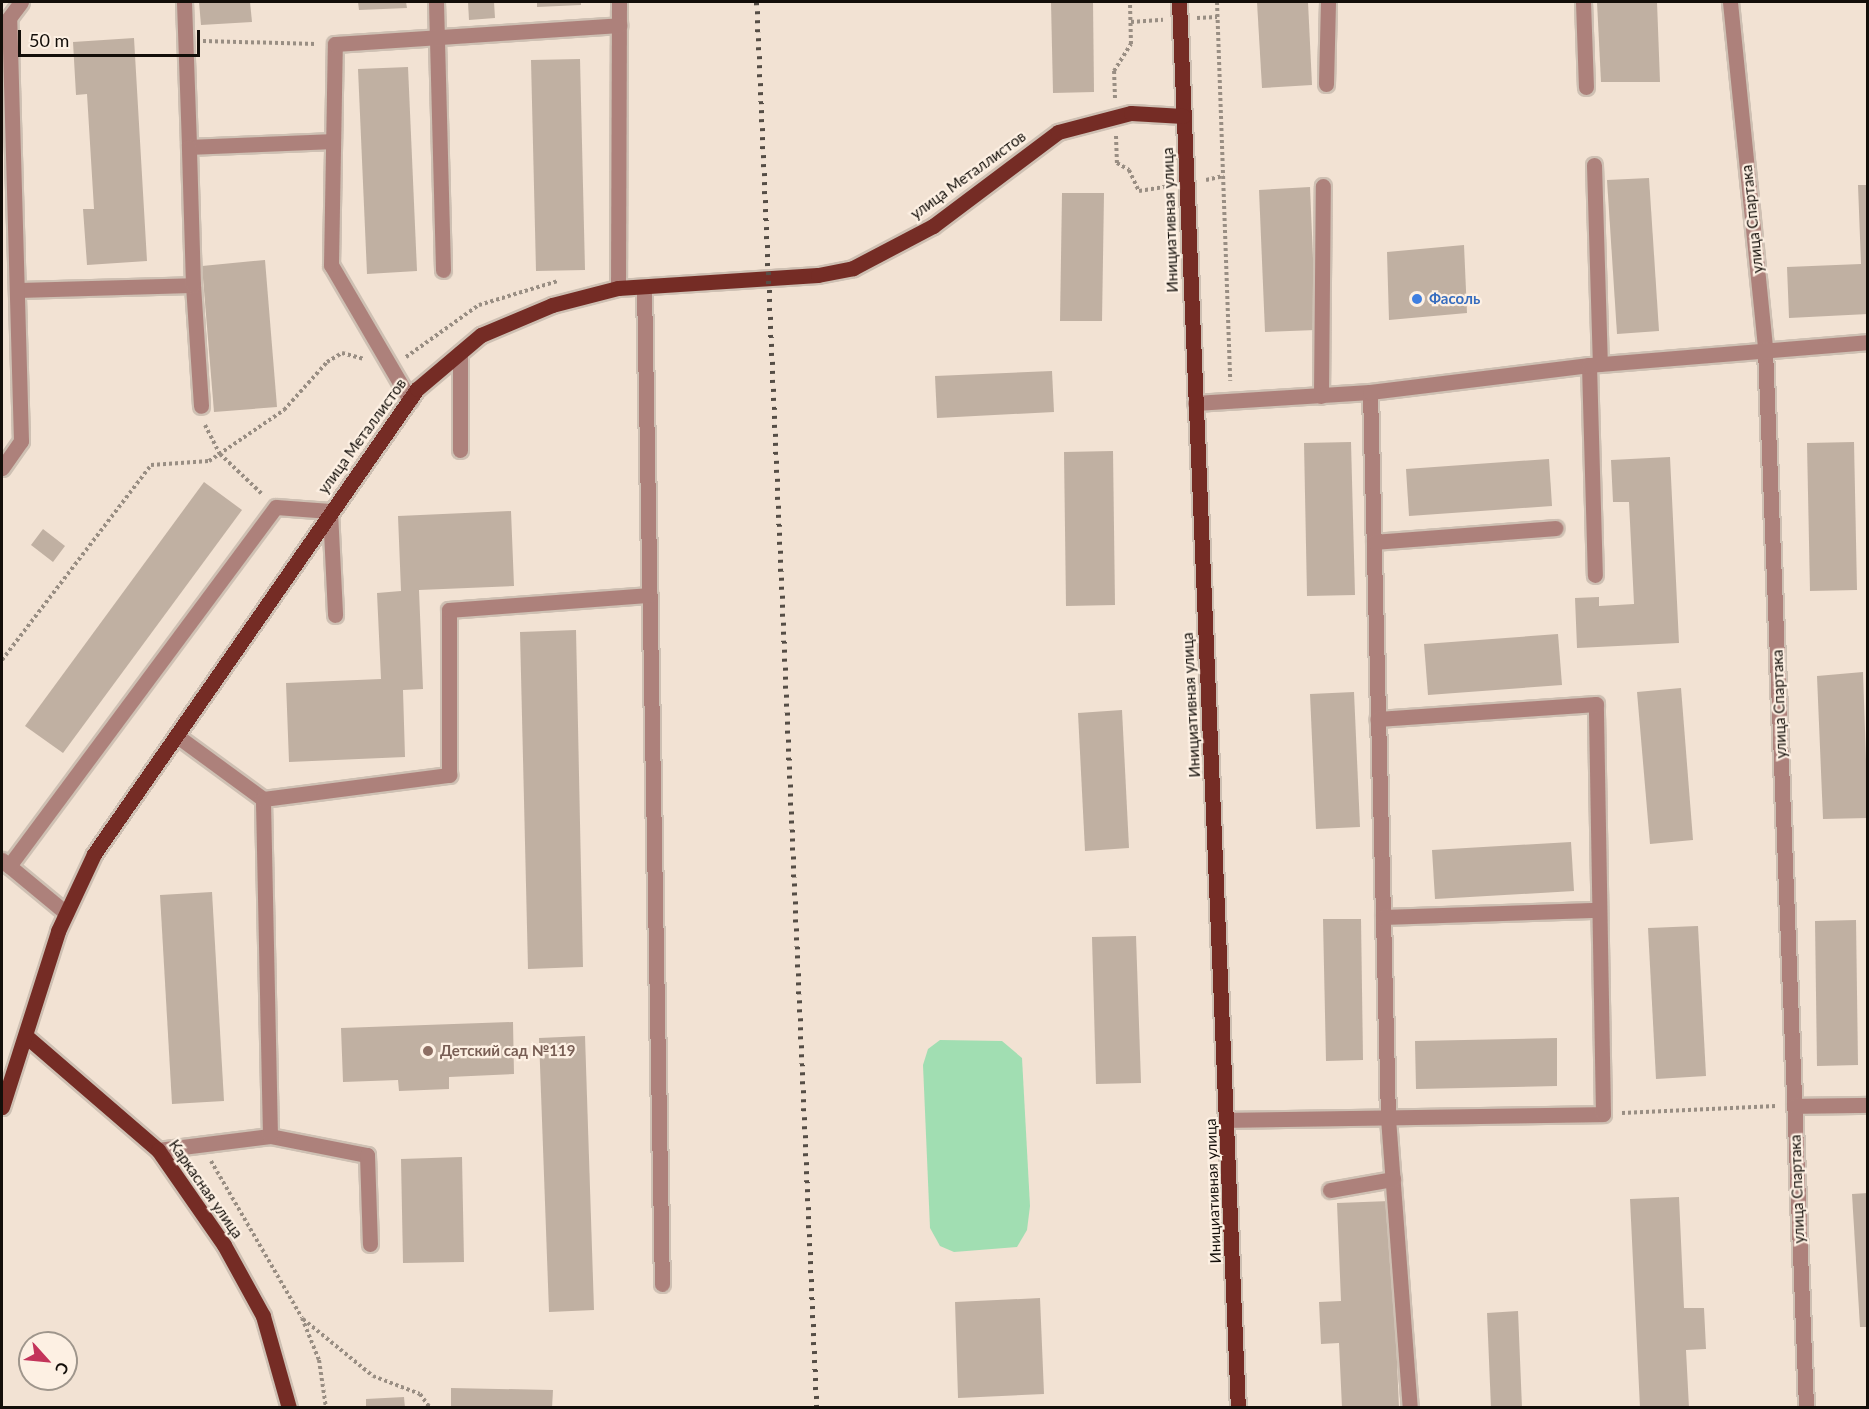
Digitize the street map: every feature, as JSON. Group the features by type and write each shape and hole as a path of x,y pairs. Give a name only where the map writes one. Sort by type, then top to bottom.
{"main road":[{"name":"Инициативная улица","path":"1179,2 1228,1120 1238,1407"},
{"name":"улица Металлистов","path":"2,1107 66,914 94,854 330,511 410,400 482,334 552,305 618,288 818,275 854,268 933,226 1058,132 1131,113 1183,116"},
{"name":"Каркасная улица","path":"27,1037 158,1150 224,1245 263,1316 289,1407"}],"street":[{"path":"2,468 21,441 9,18 21,2"},
{"path":"184,2 193,285 201,406"},
{"path":"436,2 443,270"},
{"path":"618,288 619,2"},
{"path":"1326,84 1328,2"},
{"path":"1583,2 1586,87"},
{"name":"улица Спартака","path":"1730,2 1765,350 1806,1407"},
{"path":"410,400 331,265 335,44 620,25"},
{"path":"189,147 333,141"},
{"path":"1594,165 1595,575"},
{"path":"1321,396 1323,186"},
{"path":"17,290 193,285"},
{"path":"644,287 662,1284"},
{"path":"1195,403 1370,393 1595,364 1868,342"},
{"path":"460,353 460,450"},
{"path":"1370,393 1389,1118 1410,1407"},
{"path":"66,914 5,863 276,507 330,511 335,615"},
{"path":"1374,542 1555,528"},
{"path":"177,736 263,799 449,775 449,610 649,595"},
{"path":"1228,1120 1603,1114 1596,704 1378,719"},
{"path":"263,799 270,1136"},
{"path":"1383,917 1599,910"},
{"path":"1794,1106 1868,1105"},
{"path":"158,1150 270,1136 367,1155 370,1244"},
{"path":"1330,1190 1393,1179"}],"path":[{"path":"1216,2 1231,401"},
{"path":"185,41 335,44"},
{"path":"2,660 151,465 209,461 284,410 327,362 342,353 391,368 480,305 521,289 572,280"},
{"path":"201,406 206,431 220,454 276,507"},
{"path":"1603,1114 1794,1106"},
{"path":"202,1144 302,1318 319,1360 326,1407"},
{"path":"302,1318 373,1376 420,1394 430,1407"}],"green space":[{"path":"940,1040 1002,1041 1022,1058 1030,1206 1027,1230 1017,1247 954,1252 940,1246 930,1228 923,1065 928,1049"}],"building":[{"path":"199,2 250,2 252,22 201,25"},
{"path":"358,2 406,2 407,8 359,10"},
{"path":"468,2 494,2 495,18 469,20"},
{"path":"537,2 581,2 581,5 537,7"},
{"path":"1051,2 1093,2 1094,92 1053,93"},
{"path":"1257,2 1308,2 1312,85 1262,88"},
{"path":"1597,2 1657,2 1660,82 1601,82"},
{"path":"134,38 147,261 87,265 83,209 94,209 87,94 76,95 73,42"},
{"path":"580,59 585,270 536,271 531,60"},
{"path":"408,67 417,271 367,274 358,69"},
{"path":"1649,178 1659,331 1617,334 1607,180"},
{"path":"1858,185 1868,185 1868,314 1789,318 1787,267 1861,264"},
{"path":"1310,187 1316,330 1265,332 1259,190"},
{"path":"1062,193 1104,193 1102,321 1060,321"},
{"path":"1464,245 1467,313 1389,320 1387,252"},
{"path":"265,260 277,407 214,412 202,266"},
{"path":"1052,371 1054,412 937,418 935,376"},
{"path":"1351,442 1355,595 1307,596 1304,443"},
{"path":"1854,442 1857,590 1810,591 1807,443"},
{"path":"1113,451 1115,605 1066,606 1064,452"},
{"path":"1670,457 1679,643 1577,648 1575,598 1599,597 1599,606 1634,604 1629,502 1613,502 1611,460"},
{"path":"1549,459 1552,506 1409,516 1406,469"},
{"path":"204,482 242,510 63,753 25,726"},
{"path":"511,511 514,586 419,590 423,689 403,690 405,757 289,762 286,683 381,679 377,593 401,591 398,516"},
{"path":"43,529 65,546 53,562 31,545"},
{"path":"576,630 583,967 528,969 520,632"},
{"path":"1558,634 1562,685 1428,695 1424,644"},
{"path":"1863,672 1868,818 1823,819 1817,676"},
{"path":"1681,688 1693,840 1650,844 1637,692"},
{"path":"1354,692 1360,827 1316,829 1310,694"},
{"path":"1122,710 1129,848 1085,851 1078,713"},
{"path":"1571,842 1574,891 1435,899 1432,850"},
{"path":"212,892 224,1101 172,1104 160,895"},
{"path":"1323,919 1361,919 1363,1060 1326,1061"},
{"path":"1856,920 1858,1065 1817,1066 1815,921"},
{"path":"1698,926 1706,1076 1656,1079 1648,928"},
{"path":"1136,936 1141,1083 1096,1084 1092,937"},
{"name":"Детский сад №119","path":"513,1022 514,1074 449,1077 449,1089 399,1091 398,1080 343,1082 341,1028"},
{"path":"585,1036 594,1310 549,1312 539,1038"},
{"path":"1557,1038 1557,1086 1416,1089 1415,1041"},
{"path":"462,1157 464,1262 403,1263 401,1159"},
{"path":"1868,1193 1868,1327 1860,1327 1852,1194"},
{"path":"1679,1197 1684,1308 1704,1308 1706,1349 1686,1350 1689,1408 1640,1408 1630,1199"},
{"path":"1390,1201 1399,1408 1342,1408 1339,1343 1321,1344 1319,1302 1341,1301 1337,1203"},
{"path":"1040,1298 1044,1394 958,1398 955,1302"},
{"path":"1518,1311 1522,1408 1491,1408 1487,1313"},
{"path":"451,1388 553,1390 552,1408 451,1408"},
{"path":"404,1397 405,1408 366,1408 366,1399"}],"railway":[{"path":"757,2 817,1408"}],"place":[{"name":"Фасоль","path":"1417,299"},
{"name":"Детский сад №119","path":"428,1051"}]}
